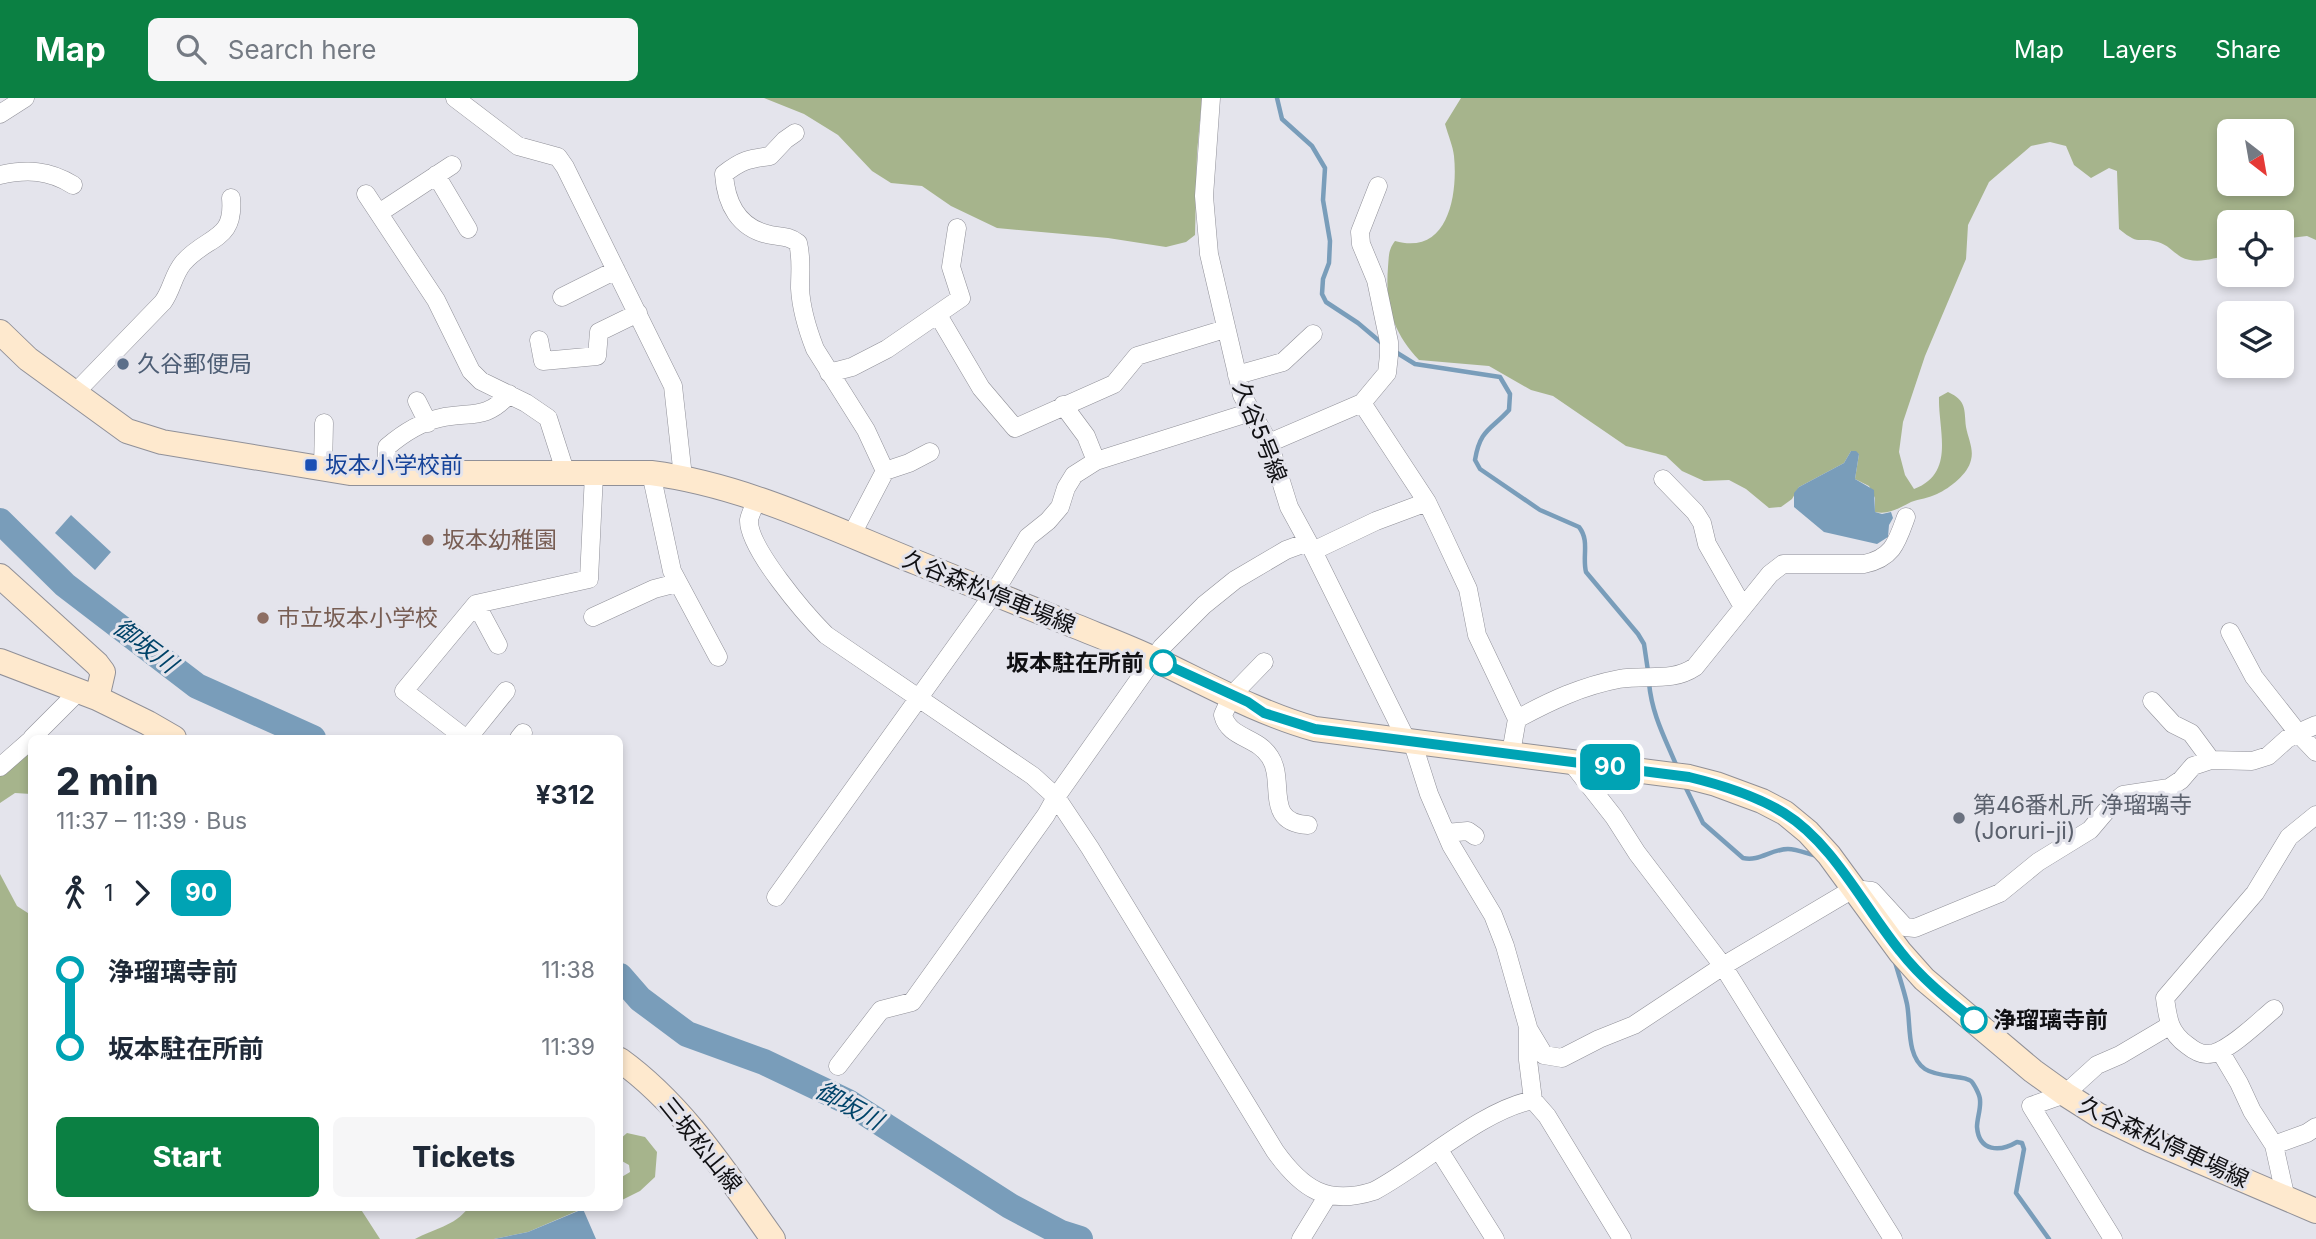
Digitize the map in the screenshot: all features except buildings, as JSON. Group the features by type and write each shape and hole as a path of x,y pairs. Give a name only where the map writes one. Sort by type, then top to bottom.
{"main road":[{"name":"久谷森松停車場線","path":"0,332 28,359 127,431 162,442 350,473 652,472 683,477 737,491 994,593 1153,658 1264,713 1315,729 1511,753 1716,783 1762,801 1808,832 1829,855 1900,952 1924,979 2033,1071 2065,1094 2098,1115 2150,1140 2316,1211"},
{"path":"0,576 97,663 103,672 88,694"},
{"path":"0,661 88,694 169,735"},
{"name":"三坂松山線","path":"623,1062 657,1090 683,1117 709,1148 773,1239"}],"street":[{"path":"0,114 25,98"},
{"path":"455,98 519,146 558,157 673,386 683,477"},
{"name":"久谷5号線","path":"1211,98 1204,196 1209,254 1242,395 1269,443 1289,507 1407,741 1413,744 1446,833 1493,915 1505,946 1528,1027"},
{"path":"795,133 771,156 748,158 723,174 732,209 737,216 768,235 790,237 798,243 802,269 800,289 815,349 866,430 886,471"},
{"path":"379,213 444,170 468,229"},
{"path":"0,175 29,171 46,172 73,185"},
{"path":"1269,443 1362,403 1387,373 1389,349 1376,280 1361,244 1360,232 1378,186"},
{"path":"366,194 436,300 471,371 481,381 509,394 548,418 566,474"},
{"path":"74,394 163,302 174,277 184,263 229,225 233,217 231,198"},
{"path":"829,373 852,367 887,349 961,298 951,267 957,228"},
{"path":"562,298 616,270"},
{"path":"539,340 543,361 597,356 599,332 638,313"},
{"path":"938,315 981,388 1015,428 1114,384 1137,356 1225,329"},
{"path":"1237,375 1283,362 1313,334"},
{"path":"386,473 387,447 396,440 439,418 489,412 509,394"},
{"path":"416,401 428,423"},
{"path":"1362,403 1427,502 1468,589 1477,635 1517,719 1511,753"},
{"path":"1063,405 1086,436 1096,461"},
{"path":"776,897 994,593 1028,537 1048,522 1060,507 1066,488 1074,475 1096,461 1251,412"},
{"path":"323,468 324,423"},
{"path":"851,536 886,471 930,452"},
{"path":"652,472 672,571 718,657"},
{"path":"462,735 404,691 476,604 589,579 594,474"},
{"path":"1663,479 1702,523 1707,544 1743,607"},
{"path":"757,499 749,520 753,535 774,573 799,608 826,635 1033,776 1056,797 1275,1151 1301,1183 1328,1195 1356,1196 1374,1191 1496,1114 1518,1103 1533,1100"},
{"path":"838,1066 881,1010 912,1002 1046,815 1153,658 1204,605 1235,580 1286,550 1311,546 1427,502"},
{"path":"1517,719 1578,689 1621,679 1671,678 1685,674 1695,667 1770,574 1783,564 1864,564 1876,561 1896,545 1906,517"},
{"path":"593,617 654,589 677,583"},
{"path":"476,604 498,645"},
{"path":"2230,632 2254,677 2316,752"},
{"path":"1264,662 1232,695 1223,715 1229,730 1251,739 1270,756 1274,766 1279,807 1288,819 1298,825 1308,825"},
{"path":"469,735 506,691"},
{"path":"37,735 88,694"},
{"path":"2152,701 2173,724 2191,733 2211,760"},
{"path":"1528,1027 1544,1055 1562,1058 1634,1025 1723,966 1853,889 1872,891 1905,927 1915,928 1928,924 2000,893 2038,862 2090,830 2123,795 2169,788 2181,780 2193,766 2211,760 2252,761 2268,756 2287,739 2316,725"},
{"path":"0,767 28,742"},
{"path":"1570,761 1723,966 1893,1239"},
{"path":"2274,1009 2220,1051 2207,1055 2192,1049 2177,1038 2169,1026 2165,998 2255,892 2289,837 2316,815"},
{"path":"1446,833 1468,831 1475,836"},
{"path":"2113,1239 2031,1106 2065,1094 2097,1065 2120,1055 2169,1026"},
{"path":"1528,1027 1527,1045 1533,1100 1547,1116 1622,1239"},
{"path":"2220,1051 2252,1111 2274,1145 2287,1199"},
{"path":"2274,1145 2316,1127"},
{"path":"1439,1150 1495,1239"},
{"path":"1301,1239 1328,1195"}],"green space":[{"path":"764,98 1202,98 1197,153 1195,235 1186,242 1166,247 1108,238 997,228 951,206 922,186 891,183 872,171 838,135 804,114"},
{"path":"1461,98 2316,98 2316,240 2307,236 2294,238 2294,210 2217,210 2217,258 2187,259 2162,243 2135,239 2119,229 2117,171 2109,168 2091,178 2074,165 2066,146 2050,142 2031,146 1989,182 1968,225 1966,259 1925,356 1903,422 1899,452 1905,475 1914,489 1927,482 1940,462 1942,437 1939,397 1948,392 1954,395 1962,402 1971,448 1972,456 1966,470 1953,484 1931,497 1880,513 1875,512 1875,498 1869,486 1855,479 1859,454 1851,451 1844,463 1799,487 1792,499 1781,507 1769,508 1746,489 1729,480 1704,481 1682,471 1666,456 1626,446 1553,396 1531,390 1489,366 1419,360 1410,350 1397,329 1390,306 1387,281 1389,254 1395,241 1413,243 1427,240 1438,231 1446,219 1454,188 1453,152 1445,124"},
{"path":"28,752 28,794 15,793 0,803 0,776"},
{"path":"0,874 17,906 28,913 28,1211 362,1211 380,1239 0,1239"},
{"path":"627,1133 645,1137 657,1152 655,1177 640,1191 623,1200 623,1176 630,1172 629,1165 623,1162 623,1136"},
{"path":"466,1211 577,1211 528,1232 494,1239 415,1239"}],"water":[{"path":"1851,451 1859,454 1855,479 1874,490 1875,512 1891,512 1893,518 1888,537 1877,544 1824,532 1794,507 1794,493 1799,487 1844,463"},
{"path":"71,515 111,552 95,570 55,533"},
{"path":"584,1211 596,1239 494,1239 528,1232"}],"waterway":[{"path":"1277,98 1282,119 1312,146 1325,168 1323,200 1330,241 1329,263 1323,279 1322,294 1326,302 1358,323 1384,345"},
{"path":"1394,351 1415,364 1500,377 1510,394 1509,410 1483,436 1475,460 1480,469 1540,510 1579,527 1585,543 1586,572 1638,634 1644,644 1648,671"},
{"name":"御坂川","path":"0,521 65,585 197,686 306,735"},
{"path":"1649,683 1656,716 1677,767"},
{"path":"1684,784 1703,823 1743,858 1749,859 1788,849 1817,856"},
{"path":"1895,962 1907,1004 1910,1039 1915,1056 1930,1072 1972,1082 1980,1100 1977,1127 1986,1145 1997,1148 2022,1143 2024,1149 2016,1193 2049,1239"},
{"name":"御坂川","path":"623,979 640,999 687,1034 764,1062 848,1102 1010,1206 1061,1233 1080,1239"}],"bus line":[{"name":"90","path":"1163,663 1186,676 1248,702 1264,713 1315,729 1689,777 1716,783 1762,801 1808,832 1829,855 1900,952 1924,979 1974,1020"}],"place":[{"name":"久谷郵便局","path":"123,364"},
{"name":"坂本小学校前","path":"311,465"},
{"name":"坂本幼稚園","path":"428,540"},
{"name":"市立坂本小学校","path":"263,618"},
{"name":"坂本駐在所前","path":"1163,663"},
{"name":"第46番札所 浄瑠璃寺 (Joruri-ji)","path":"1959,818"},
{"name":"浄瑠璃寺前","path":"1974,1020"}]}
